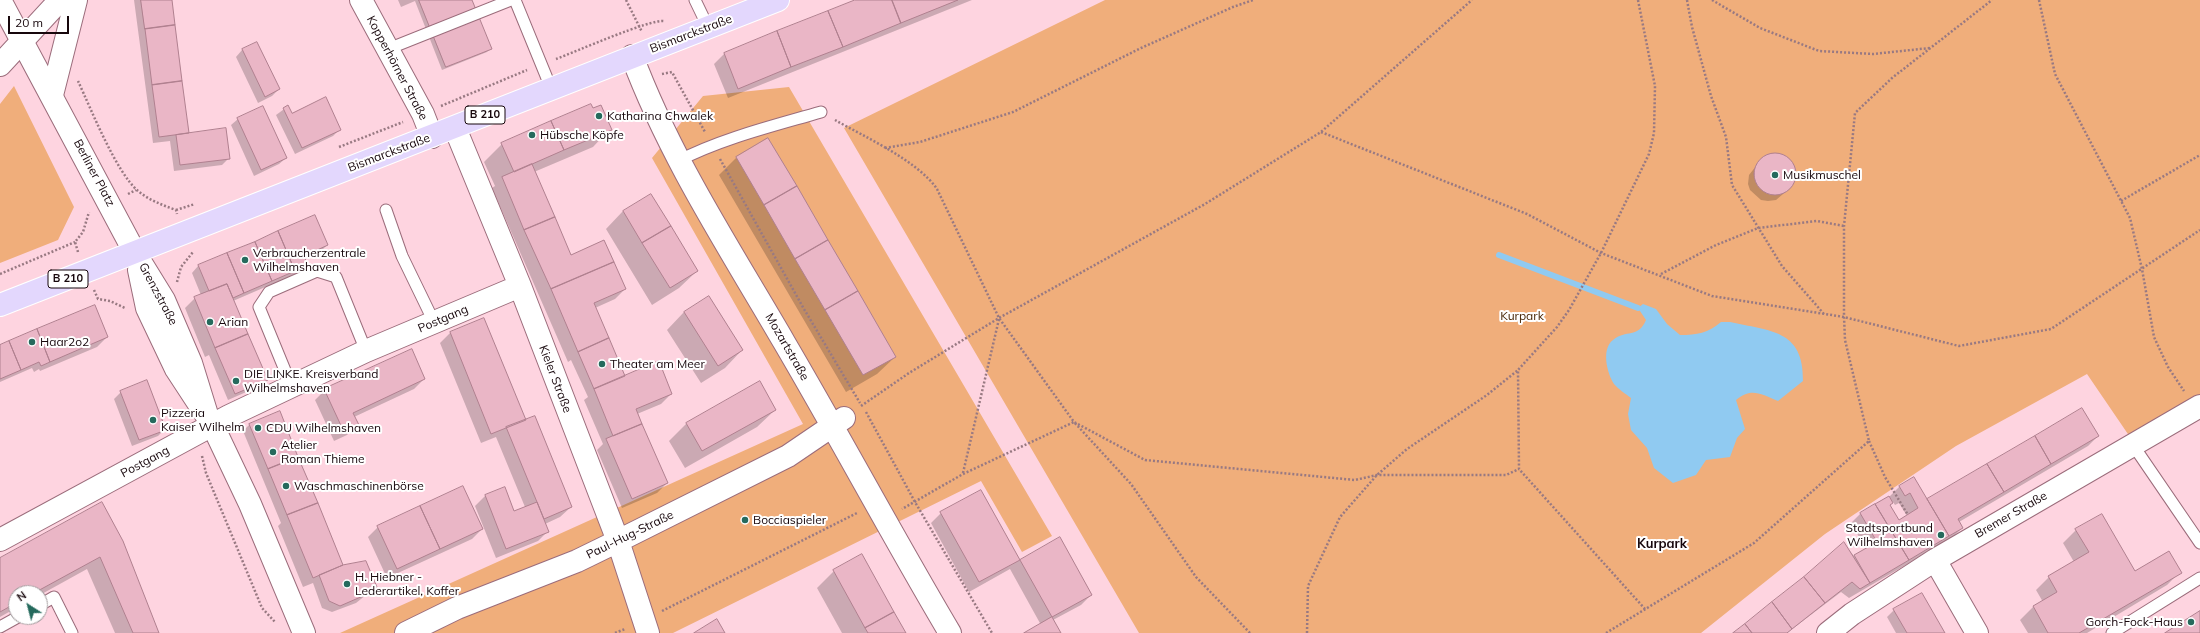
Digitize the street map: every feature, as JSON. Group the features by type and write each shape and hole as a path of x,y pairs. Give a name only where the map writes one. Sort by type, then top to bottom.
{"main road":[{"name":"Bismarckstraße","path":"0,305 455,128 551,88 778,0"}],"street":[{"name":"Berliner Platz","path":"0,0 135,253"},
{"path":"0,65 21,40 60,0"},
{"path":"52,95 76,0"},
{"name":"Kopperhörner Straße","path":"361,0 423,114 432,137"},
{"name":"Mozartstraße","path":"641,53 648,100 678,161 839,421 876,503 950,633"},
{"name":"Kieler Straße","path":"455,128 520,286 618,541 646,626"},
{"name":"Grenzstraße","path":"135,253 147,308 176,369 250,504 304,633"},
{"name":"Postgang","path":"0,540 206,425 366,351 520,286"},
{"name":"Bremer Straße","path":"1828,633 1852,614 1935,560 2198,408"},
{"name":"Paul-Hug-Straße","path":"406,633 457,608 577,561 618,541 788,456 839,421"},
{"path":"1935,560 1977,633"}],"lane":[{"path":"388,49 512,0"},
{"path":"515,0 551,88"},
{"path":"695,0 708,27"},
{"path":"678,161 713,146 771,126 821,112"},
{"path":"386,210 402,256 434,322"},
{"path":"291,385 259,307 268,292 317,271 336,277 366,351"},
{"path":"2133,445 2200,543"},
{"path":"2112,633 2200,578"},
{"path":"48,600 54,597 72,633"}],"path":[{"path":"626,0 641,53"},
{"path":"885,148 920,142 1013,112 1142,48 1233,7 1253,0"},
{"path":"839,421 909,373 999,318 1206,204 1321,132 1472,0"},
{"path":"1307,633 1308,586 1340,517 1377,475 1407,449 1487,395 1518,370 1557,327 1569,310 1601,253 1649,154 1654,133 1654,86 1638,0"},
{"path":"1687,0 1692,27 1726,138 1732,185 1782,266 1824,314"},
{"path":"1712,0 1760,28 1819,51 1873,54 1930,48"},
{"path":"1908,515 1885,477 1869,441 1845,340 1844,226 1855,113 1892,78 1992,0"},
{"path":"2039,0 2056,74 2130,218 2142,269 2154,337 2168,367 2198,408"},
{"path":"660,75 672,72 804,309 862,406 915,502 992,633"},
{"path":"76,77 118,165 136,190"},
{"path":"821,112 885,148 929,177 937,189 999,318 1074,422 1131,484 1196,577 1250,633"},
{"path":"1321,132 1527,214 1601,253 1712,296 1844,317 1959,346 2051,329 2200,230"},
{"path":"2121,201 2200,155"},
{"path":"1660,275 1716,245 1758,228 1817,221 1844,226"},
{"path":"0,274 75,242"},
{"path":"962,474 999,318"},
{"path":"1518,370 1519,469 1645,609"},
{"path":"898,512 962,474 1074,422"},
{"path":"1074,422 1145,460 1355,480 1377,475 1506,475 1519,469"},
{"path":"206,425 206,473 262,608 277,623"},
{"path":"1606,633 1754,543 1869,441"},
{"path":"646,626 876,503"}],"green space":[{"name":"Kurpark","path":"1105,0 2200,0 2200,401 2132,440 2087,374 1956,446 1825,534 1701,633 1139,633 844,128"},
{"path":"14,86 74,207 58,240 0,263 0,104"},
{"path":"789,87 1052,536 1022,552 981,481 673,633 340,633 803,424 652,158 703,96"}],"water":[{"path":"1643,304 1656,309 1667,324 1680,335 1702,333 1712,329 1721,322 1730,322 1782,335 1791,342 1798,351 1802,364 1803,381 1778,401 1756,393 1746,394 1736,400 1745,429 1737,438 1730,457 1706,460 1696,475 1673,483 1654,468 1647,448 1631,430 1628,414 1631,398 1614,384 1607,368 1606,355 1609,344 1618,337 1635,332 1643,326 1646,320 1638,308"}],"building":[{"path":"141,0 172,0 175,25 145,29"},
{"path":"419,0 472,0 492,49 446,67"},
{"path":"855,0 892,0 901,23 843,47 828,11"},
{"path":"892,0 958,0 901,23"},
{"path":"828,11 843,47 791,67 777,31"},
{"path":"175,25 182,81 152,85 145,29"},
{"path":"777,31 791,67 738,89 724,53"},
{"path":"257,42 280,89 265,97 242,49"},
{"path":"182,81 189,133 159,137 152,85"},
{"path":"326,97 341,130 302,148 283,108 288,105 292,113"},
{"path":"591,104 593,108 601,105 612,130 564,150 551,121"},
{"path":"263,106 287,158 261,170 237,118"},
{"path":"551,121 564,150 514,172 501,143"},
{"path":"226,128 230,159 180,165 176,135"},
{"path":"768,138 797,186 764,205 736,157"},
{"name":"Musikmuschel","path":"1771,153 1779,153 1790,159 1796,170 1796,178 1790,189 1779,195 1771,195 1760,189 1754,178 1754,170 1760,159"},
{"path":"532,164 555,217 524,230 502,177"},
{"path":"797,186 828,240 795,259 764,205"},
{"path":"651,194 671,226 642,243 623,211"},
{"path":"315,215 328,245 304,256 308,265 295,271 278,231"},
{"path":"555,217 571,255 604,240 614,262 551,289 524,230"},
{"path":"671,226 698,271 670,288 642,243"},
{"path":"278,231 295,271 272,281 255,242"},
{"path":"828,240 858,291 825,310 795,259"},
{"path":"255,242 272,281 244,293 227,253"},
{"path":"227,253 244,293 233,298 227,284 209,291 198,265"},
{"path":"614,262 626,289 594,303 609,338 578,352 551,289"},
{"path":"227,284 248,334 215,348 194,297"},
{"path":"858,291 896,357 863,375 825,310"},
{"path":"709,296 743,350 718,366 684,312"},
{"path":"95,305 108,337 50,362 37,329"},
{"path":"484,318 526,420 491,434 450,332"},
{"path":"37,329 50,362 41,366 39,362 21,370 9,341"},
{"path":"248,334 268,380 235,394 215,348"},
{"path":"609,338 625,376 594,389 578,352"},
{"path":"9,341 21,370 0,379 0,345"},
{"path":"412,349 425,379 353,413 359,425 344,432 324,389"},
{"path":"659,361 672,394 636,409 642,424 613,436 594,389"},
{"path":"147,380 166,430 139,440 120,391"},
{"path":"760,381 776,410 702,451 686,423"},
{"path":"2082,408 2099,436 2051,464 2035,436"},
{"path":"280,411 298,457 268,469 249,424"},
{"path":"535,416 572,507 544,519 506,427"},
{"path":"642,424 668,483 632,499 606,439"},
{"path":"2035,436 2051,464 2004,492 1987,464"},
{"path":"298,457 318,503 287,515 268,469"},
{"path":"1987,464 2004,492 1958,519 1963,528 1949,536 1927,499"},
{"path":"1914,477 1949,536 1909,560 1875,504 1889,496 1893,503 1890,505 1899,520 1918,508 1910,493 1905,496 1899,486"},
{"path":"463,486 483,529 440,549 420,506"},
{"path":"505,487 514,511 537,502 549,532 506,549 485,495"},
{"path":"981,490 1020,560 979,582 940,512"},
{"path":"102,502 123,541 159,633 133,633 100,557 48,585 8,585 8,608 0,612 0,558"},
{"path":"318,503 343,565 313,578 287,515"},
{"path":"1875,504 1909,560 1870,583 1854,555 1877,542 1860,513"},
{"path":"420,506 440,549 397,569 377,526"},
{"path":"2102,514 2135,571 2169,551 2182,573 2079,633 2048,633 2033,606 2057,592 2048,576 2089,552 2075,529"},
{"path":"1060,537 1092,595 1052,617 1020,560"},
{"path":"1844,542 1870,583 1860,589 1852,582 1825,603 1804,577"},
{"path":"862,554 894,612 865,628 833,570"},
{"path":"366,561 377,587 363,596 340,606 329,601 319,575 343,565"},
{"path":"1804,577 1825,603 1792,629 1772,602"},
{"path":"1922,593 1945,633 1907,633 1893,609"},
{"path":"1772,602 1792,629 1787,633 1752,633 1745,624"},
{"name":"Gorch-Fock-Haus","path":"2200,611 2200,633 2165,633"},
{"path":"894,612 906,633 868,633 865,628"},
{"path":"1052,617 1061,633 1024,633"},
{"path":"717,619 725,633 694,633"},
{"path":"1745,624 1752,633 1733,633"}],"waterway":[{"path":"1499,255 1638,308"}],"place":[{"name":"Katharina Chwalek","path":"599,116"},
{"name":"Hübsche Köpfe","path":"532,135"},
{"name":"Musikmuschel","path":"1775,175"},
{"name":"Verbraucherzentrale Wilhelmshaven","path":"245,260"},
{"name":"Arian","path":"210,322"},
{"name":"Haar2o2","path":"32,342"},
{"name":"Theater am Meer","path":"602,364"},
{"name":"DIE LINKE. Kreisverband Wilhelmshaven","path":"236,381"},
{"name":"Pizzeria Kaiser Wilhelm","path":"153,420"},
{"name":"CDU Wilhelmshaven","path":"258,428"},
{"name":"Atelier Roman Thieme","path":"273,452"},
{"name":"Waschmaschinenbörse","path":"286,486"},
{"name":"Bocciaspieler","path":"745,520"},
{"name":"Stadtsportbund Wilhelmshaven","path":"1941,535"},
{"name":"H. Hiebner - Lederartikel, Koffer","path":"347,584"},
{"name":"Gorch-Fock-Haus","path":"2191,622"}],"district":[{"name":"Kurpark","path":"1662,544"}]}
